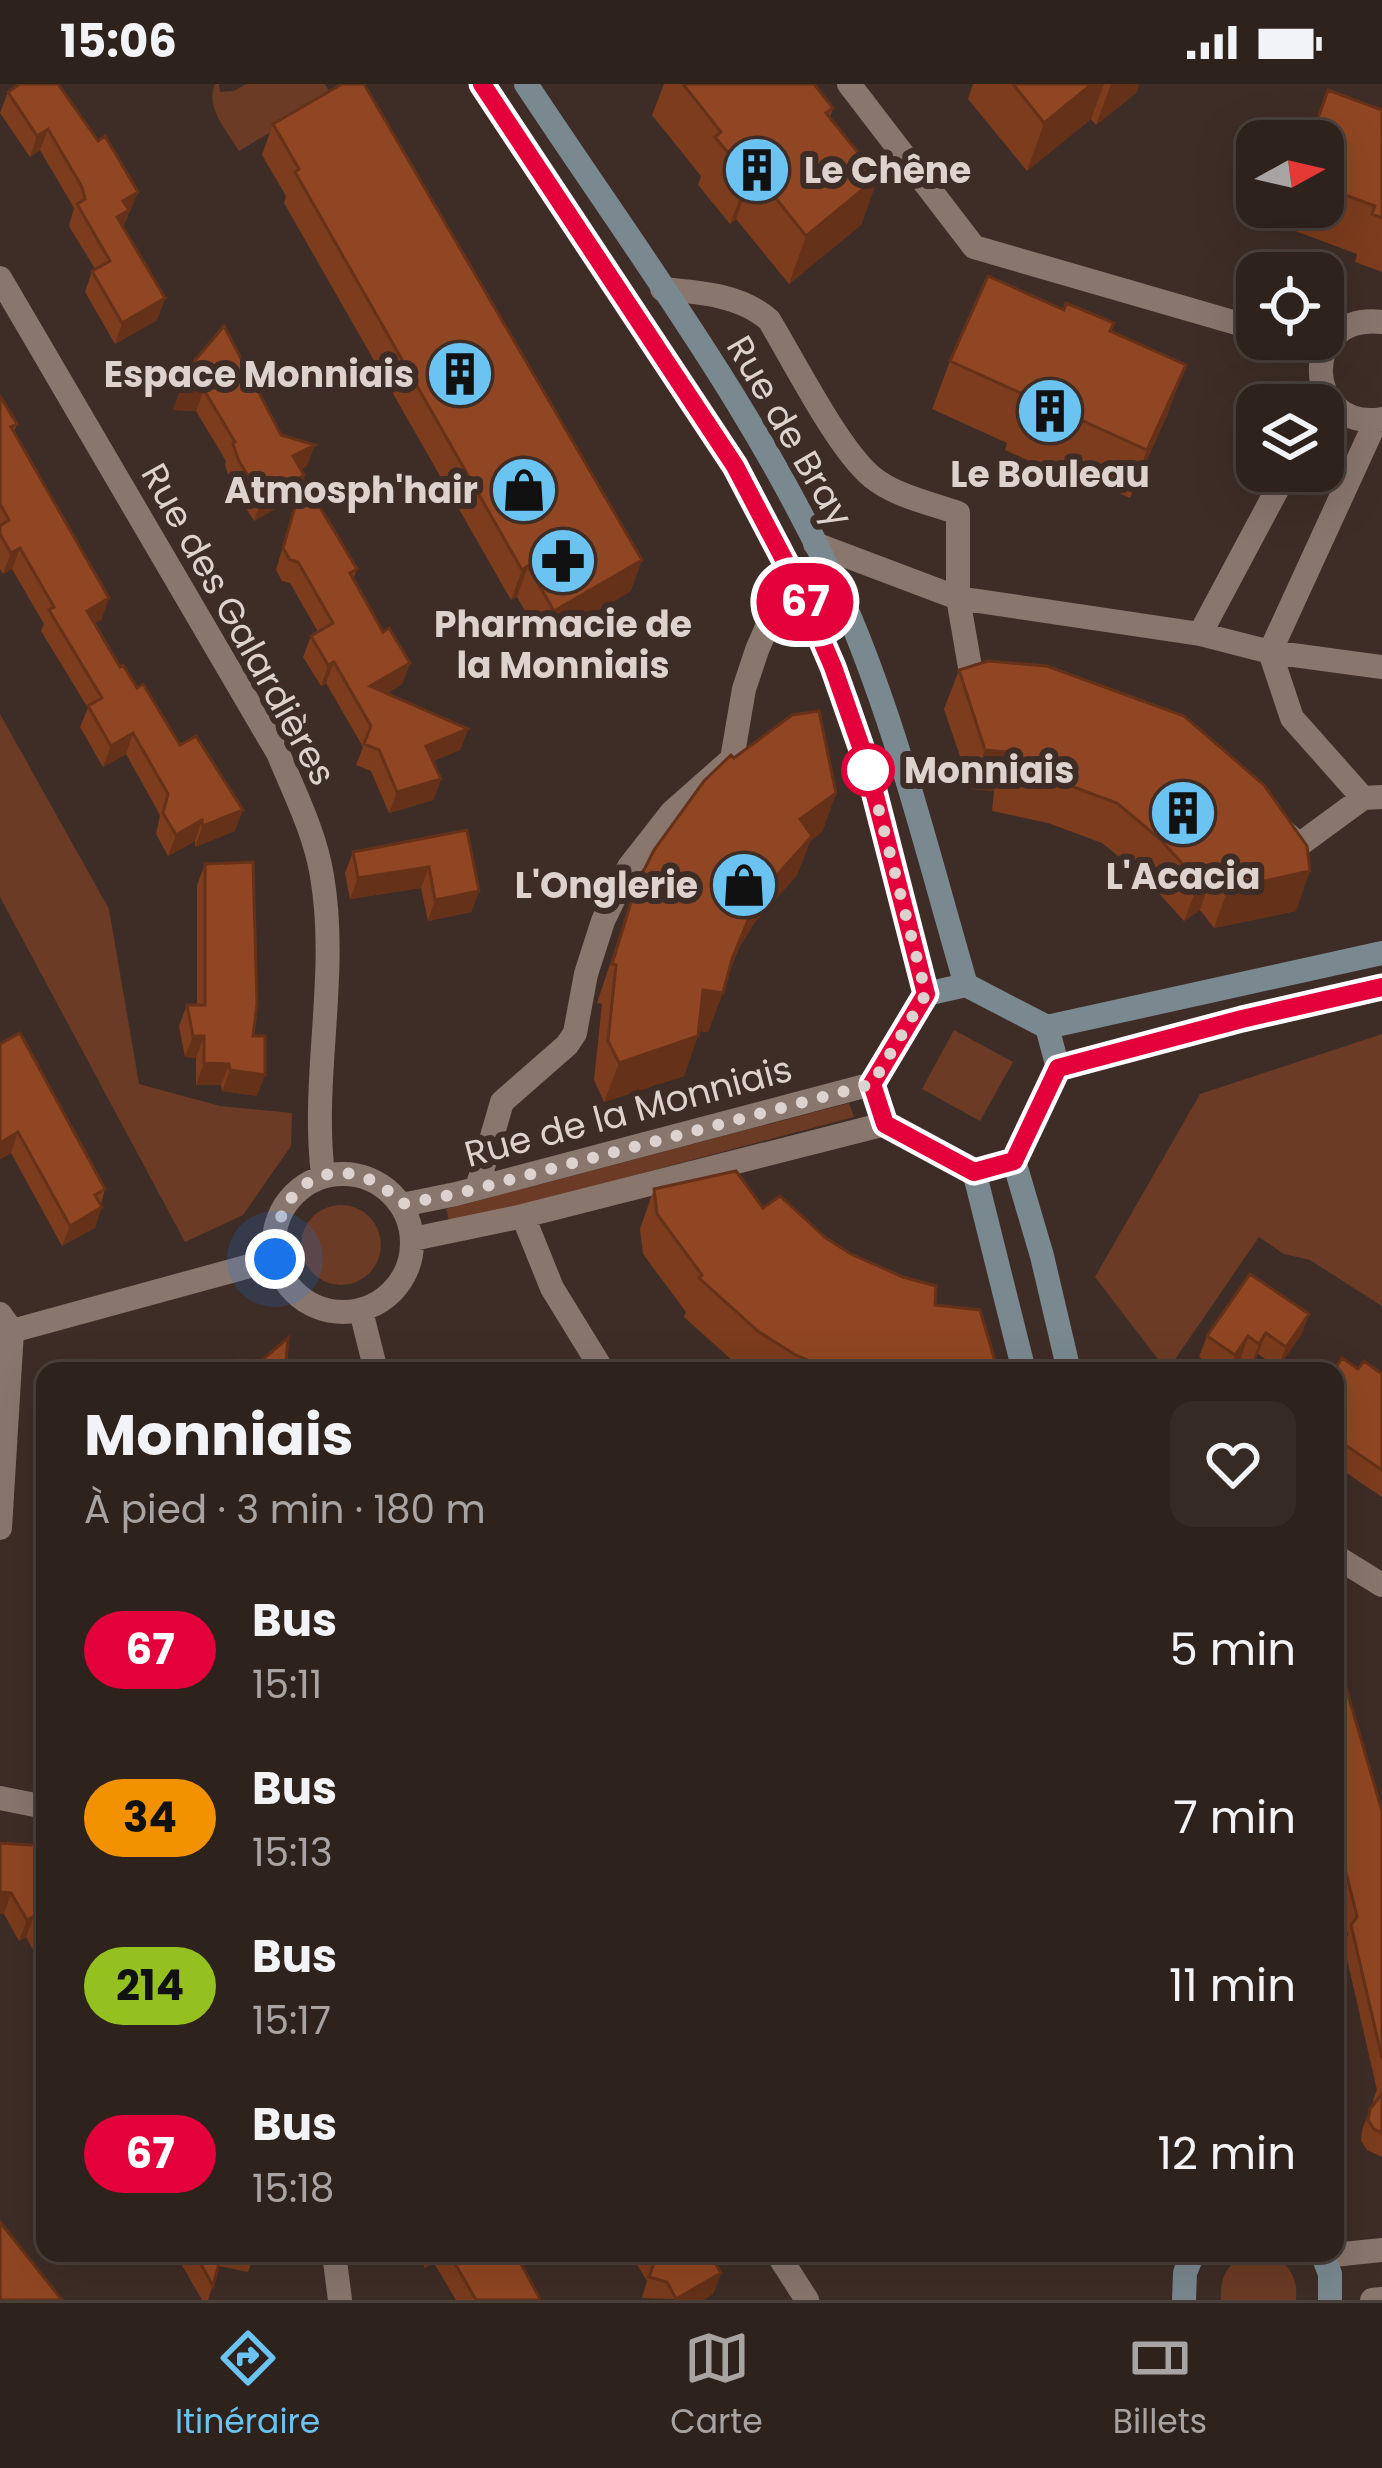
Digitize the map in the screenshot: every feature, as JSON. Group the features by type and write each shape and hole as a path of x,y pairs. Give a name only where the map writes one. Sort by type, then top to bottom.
{"street":[{"name":"Rue de Bray","path":"482,84 735,466 799,588 860,744 926,994"},
{"name":"Rue de Bray","path":"526,84 761,443 815,544 883,703 966,985"},
{"path":"848,84 974,247 1236,323"},
{"name":"Rue des Galardières","path":"0,278 278,753 313,834 323,880 327,970 319,1142 323,1175"},
{"path":"662,290 754,307 769,320 850,453 871,476 890,489 958,513 958,598 971,673 1010,683"},
{"path":"1344,327 1361,321 1382,322"},
{"path":"1264,815 1299,844 1372,797 1292,718 1270,652 1379,420 1344,413"},
{"path":"1200,634 1276,492"},
{"path":"815,544 958,598 1382,667"},
{"path":"476,1188 502,1102 567,1046 575,1033 586,974 603,921 629,867 672,812 732,759 744,688 757,650 772,613 799,588"},
{"path":"1014,1161 974,1172 885,1124 872,1084 926,994 966,985 1047,1027 1382,953"},
{"path":"1058,1068 1382,987"},
{"path":"1047,1027 1058,1068 1014,1161 1067,1362"},
{"name":"Rue de la Monniais","path":"402,1204 872,1084"},
{"name":"Rue de la Monniais","path":"413,1239 524,1216 885,1124"},
{"path":"345,1172 367,1176 402,1204 413,1239 410,1263 400,1284 382,1301 361,1311 333,1312 307,1303 286,1284 275,1259 274,1233 283,1208 300,1188 323,1175 345,1172"},
{"path":"974,1172 1022,1362"},
{"path":"524,1216 552,1288 597,1362"},
{"path":"0,1528 6,1322 275,1259"},
{"path":"361,1311 374,1362"},
{"path":"1344,1562 1382,1585"},
{"path":"0,1798 36,1805"},
{"path":"1344,2253 1382,2250"},
{"path":"335,2262 340,2300"},
{"path":"783,2262 807,2300"},
{"path":"1182,2299 1189,2262"},
{"path":"1326,2262 1330,2300"},
{"path":"1372,2300 1382,2299"}],"shaded area":[{"path":"215,84 220,92 246,84 325,84 331,96 239,151 215,109"},
{"path":"0,714 109,909 139,1084 220,1106 292,1113 291,1146 243,1215 185,1242 0,897"},
{"path":"954,1030 1013,1062 980,1121 922,1089"},
{"path":"1382,1034 1382,1306 1310,1260 1284,1254 1259,1237 1173,1362 1160,1362 1095,1277 1200,1094"},
{"path":"849,1103 854,1117 450,1224 446,1209"},
{"path":"341,1205 369,1217 381,1245 369,1273 341,1285 313,1273 301,1245 313,1217"},
{"path":"1282,2262 1290,2270 1296,2300 1221,2300 1231,2265"}],"building":[{"path":"20,84 58,84 98,141 105,136 138,192 123,201 129,210 117,217 165,298 122,323 92,271 110,261 77,204 85,199 82,187 48,129 37,136 8,92"},
{"name":"Espace Monniais","path":"342,84 364,84 642,560 554,611 528,566 522,570 295,172 299,169 273,124"},
{"path":"683,84 814,84 833,108 826,113 878,177 806,236 754,171 748,177 715,137 721,132"},
{"path":"1013,84 1092,84 1044,123"},
{"path":"1328,90 1382,110 1382,218 1372,214 1375,206 1344,195 1344,120 1317,120"},
{"path":"988,276 1064,310 1066,303 1114,323 1110,331 1186,365 1147,450 1072,416 1069,423 1022,402 1025,395 950,361"},
{"path":"224,326 281,435 315,445 293,456 304,475 262,499 204,390 180,389 191,365"},
{"path":"0,396 17,424 11,427 109,598 87,611 120,667 137,688 143,684 180,745 196,736 243,810 203,826 202,820 176,835 163,813 168,794 133,733 111,746 88,706 102,698 49,610 54,607 20,548 11,553 0,534 0,526 9,520 0,504"},
{"path":"303,479 357,569 350,573 383,632 389,628 410,663 370,686 468,729 426,746 441,779 397,792 379,750 364,744 371,726 334,662 328,665 311,636 333,623 298,562 290,560 283,548"},
{"name":"L'Acacia","path":"988,661 1047,666 1184,716 1264,785 1307,846 1310,871 1228,889 1214,870 1199,882 1160,839 1117,803 1063,783 1006,771 1008,752 985,750 959,670"},
{"path":"819,711 836,793 800,819 812,836 754,906 723,993 703,990 698,1036 619,1063 608,1041 616,965 612,964 636,886 654,850 704,781 731,755 734,758 792,715"},
{"path":"467,830 479,891 435,900 429,867 358,878 353,852"},
{"path":"253,862 257,1004 253,1036 265,1036 265,1075 230,1070 229,1064 204,1063 204,1036 193,1036 187,1005 205,1005 205,864"},
{"path":"20,1033 105,1189 95,1195 102,1207 70,1226 18,1132 0,1143 0,1044"},
{"path":"736,1171 763,1208 780,1196 851,1254 936,1286 935,1305 980,1310 995,1362 812,1362 794,1354 759,1332 699,1278 702,1275 657,1214 654,1189"},
{"path":"1250,1274 1309,1314 1286,1347 1266,1333 1259,1344 1248,1336 1235,1355 1207,1336"},
{"path":"288,1338 286,1362 238,1362 238,1360 261,1361"},
{"path":"1342,1358 1358,1369 1364,1361 1382,1374 1382,1470 1344,1444 1344,1362 1340,1362"},
{"path":"1344,1681 1382,1811 1382,2058 1351,1925 1357,1917 1344,1864"},
{"path":"0,1843 36,1845 36,1920 34,1916 27,1920 11,1893 0,1892"},
{"path":"1382,2094 1382,2133 1368,2120"},
{"path":"0,2222 62,2300 0,2300"},
{"path":"200,2262 220,2262 213,2286"},
{"path":"454,2262 520,2262 539,2297 539,2300 476,2300"},
{"path":"654,2262 714,2262 721,2273 676,2299 667,2282 649,2277"}],"bus line":[{"name":"67","path":"482,84 735,466 799,588 848,704 926,994 872,1084 885,1124 974,1172 1014,1161 1058,1068 1382,987"}],"place":[{"name":"Le Chêne","path":"757,170"},
{"name":"Espace Monniais","path":"460,374"},
{"name":"Le Bouleau","path":"1050,411"},
{"name":"Atmosph'hair","path":"524,490"},
{"name":"Pharmacie de la Monniais","path":"563,561"},
{"name":"Monniais","path":"868,770"},
{"name":"L'Acacia","path":"1183,813"},
{"name":"L'Onglerie","path":"744,885"}],"route":[{"path":"275,1259 274,1233 283,1208 300,1188 323,1175 367,1176 402,1204 456,1194 872,1084 926,994 867,764 868,770"}]}
